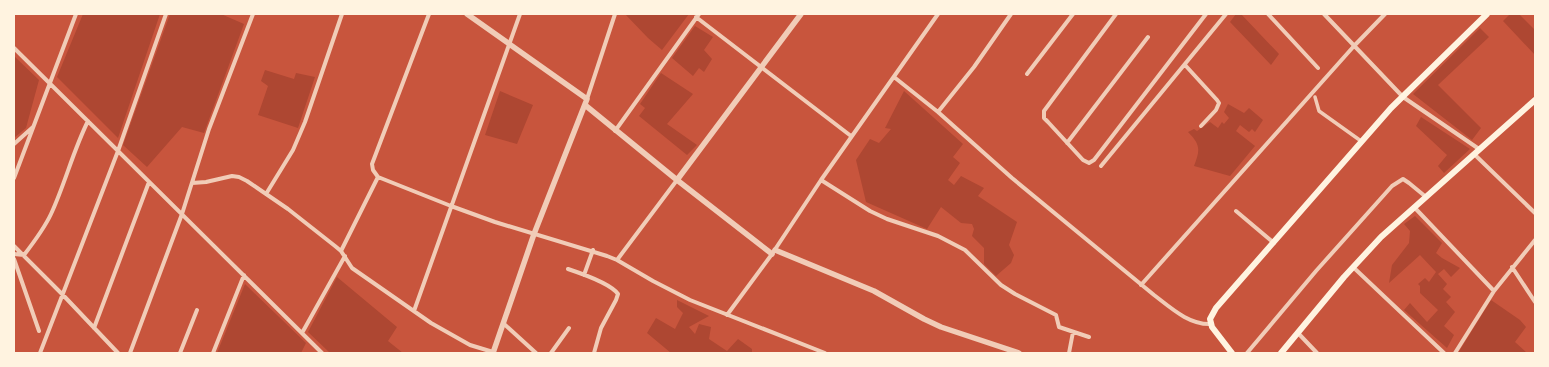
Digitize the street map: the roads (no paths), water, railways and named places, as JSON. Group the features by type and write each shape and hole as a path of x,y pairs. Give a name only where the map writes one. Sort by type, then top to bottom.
{"main road":[{"path":"1232,353 1211,324 1210,319 1216,308 1361,141 1402,97 1487,14"},
{"path":"1281,353 1353,267 1382,236 1535,100"}],"street":[{"path":"14,178 76,14"},
{"path":"40,353 118,151 166,14"},
{"path":"130,353 182,214 209,130 253,14"},
{"path":"266,194 292,150 305,122 342,14"},
{"path":"429,14 372,164 373,170 378,177 451,206 534,234 593,250 617,260 690,300 825,353"},
{"path":"467,14 587,99"},
{"path":"414,311 520,14"},
{"path":"192,183 206,182 232,176 247,181 288,209 341,251 348,262 361,274 442,330 470,345 493,353 534,234 585,105 615,14"},
{"path":"617,260 801,14"},
{"path":"727,315 773,252 851,136 938,14"},
{"path":"938,112 974,67 1011,14"},
{"path":"1027,74 1072,14"},
{"path":"1116,14 1045,108 1043,114 1044,118 1067,143 1086,162 1091,163 1206,14"},
{"path":"1101,166 1226,14"},
{"path":"1268,14 1318,68"},
{"path":"1324,14 1402,97 1477,151 1535,213"},
{"path":"1141,285 1354,46 1385,14"},
{"path":"615,131 697,16 851,136"},
{"path":"1067,143 1148,36"},
{"path":"14,48 322,353"},
{"path":"1185,65 1218,100 1219,103 1216,110 1201,126"},
{"path":"894,77 938,112 1012,178 1141,285 1189,319 1202,324 1211,324"},
{"path":"1315,97 1319,111 1361,141"},
{"path":"585,105 677,180 773,252 874,291 941,327 1019,353"},
{"path":"24,255 43,229 52,213 80,137 88,121"},
{"path":"14,144 34,125"},
{"path":"341,251 378,177"},
{"path":"821,180 870,211 887,219 938,236 965,250 975,258 1001,285 1056,315 1059,327 1089,337"},
{"path":"1247,353 1316,271 1392,186 1403,180 1426,197"},
{"path":"94,328 149,182"},
{"path":"1414,207 1494,291"},
{"path":"1236,211 1274,243"},
{"path":"1455,353 1494,291 1535,240"},
{"path":"14,246 118,353"},
{"path":"584,275 593,250"},
{"path":"14,254 24,255"},
{"path":"302,333 344,256"},
{"path":"14,259 39,331"},
{"path":"1353,267 1444,353"},
{"path":"1512,267 1535,302"},
{"path":"568,269 614,289 618,294 601,328 594,353"},
{"path":"213,353 244,275"},
{"path":"180,353 196,310"},
{"path":"503,323 536,353"},
{"path":"551,353 568,328"},
{"path":"1069,353 1073,332"},
{"path":"1298,334 1317,353"}]}
